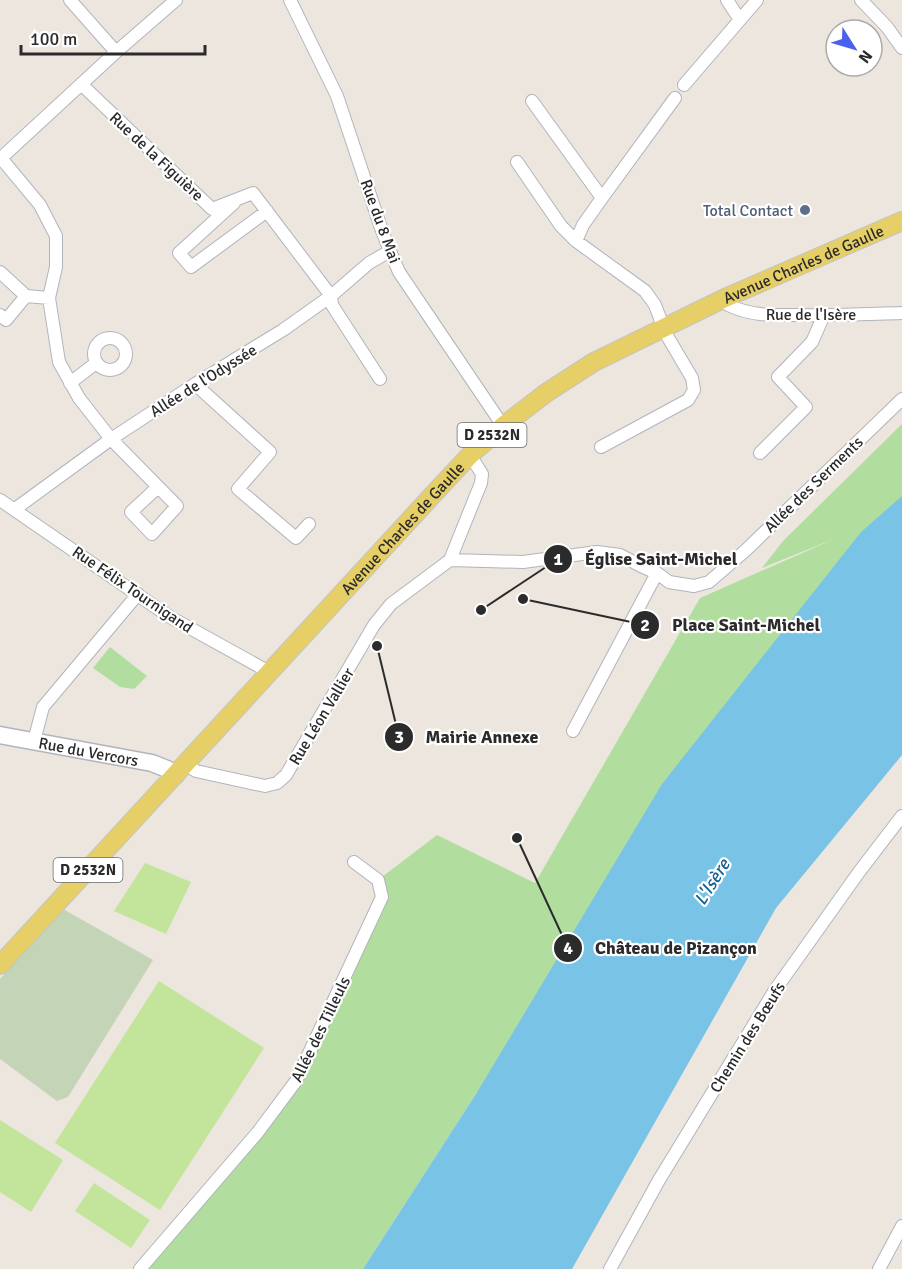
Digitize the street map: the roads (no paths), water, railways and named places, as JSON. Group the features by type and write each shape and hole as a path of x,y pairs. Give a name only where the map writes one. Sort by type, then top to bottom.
{"main road":[{"name":"Avenue Charles de Gaulle","path":"0,965 470,455 503,426 546,393 594,362 725,298 902,221"}],"street":[{"path":"70,0 116,52"},
{"path":"158,487 111,439 78,398 59,362 49,298 56,267 56,236 40,205 1,158 176,0"},
{"name":"Rue du 8 Mai","path":"290,0 337,96 399,272 503,426"},
{"path":"727,0 741,20"},
{"path":"684,85 757,0"},
{"path":"861,0 887,27 902,48"},
{"name":"Rue de la Figuière","path":"81,84 212,209 239,198"},
{"path":"576,241 583,225 675,98"},
{"path":"532,101 602,198"},
{"path":"517,162 561,226 576,241 645,291 655,305 666,333 692,378 694,390 688,400 601,447"},
{"path":"267,211 191,267 178,252 239,198 253,193 267,211 331,296 332,305 380,379"},
{"name":"Allée de l'Odyssée","path":"15,509 111,439 282,330 331,296 369,263 390,251"},
{"path":"0,272 26,297 49,298"},
{"path":"0,315 6,320 26,297"},
{"name":"Rue de l'Isère","path":"725,298 728,305 743,312 760,314 902,313"},
{"path":"760,453 806,407 778,377 812,342 824,315"},
{"path":"70,383 96,363"},
{"path":"195,384 270,452 238,489 296,538 309,524"},
{"name":"Allée des Serments","path":"450,560 523,562 603,552 620,555 657,573 669,582 694,585 709,582 746,550 902,399"},
{"path":"450,560 481,483 482,474 470,455"},
{"name":"Rue Félix Tournigand","path":"0,500 170,617 270,673"},
{"name":"Rue Léon Vallier","path":"181,769 265,786 277,783 286,775 374,625 391,604 450,560"},
{"path":"573,731 657,573"},
{"path":"34,741 43,707 138,594"},
{"name":"Rue du Vercors","path":"0,735 152,763 167,769 181,769"},
{"name":"Chemin des Bœufs","path":"610,1269 659,1180 775,990 902,816"},
{"name":"Allée des Tilleuls","path":"140,1269 258,1132 296,1081 382,897 378,880 354,862"},
{"path":"879,1269 902,1226"}],"water":[{"name":"L'Isère","path":"902,496 902,755 776,908 572,1269 363,1269 476,1094 662,784 861,532"}],"place":[{"name":"Total Contact","path":"805,210"},
{"name":"Place Saint-Michel","path":"523,599"},
{"name":"Église Saint-Michel","path":"481,610"},
{"name":"Mairie Annexe","path":"377,646"},
{"name":"Château de Pizançon","path":"517,838"}]}
